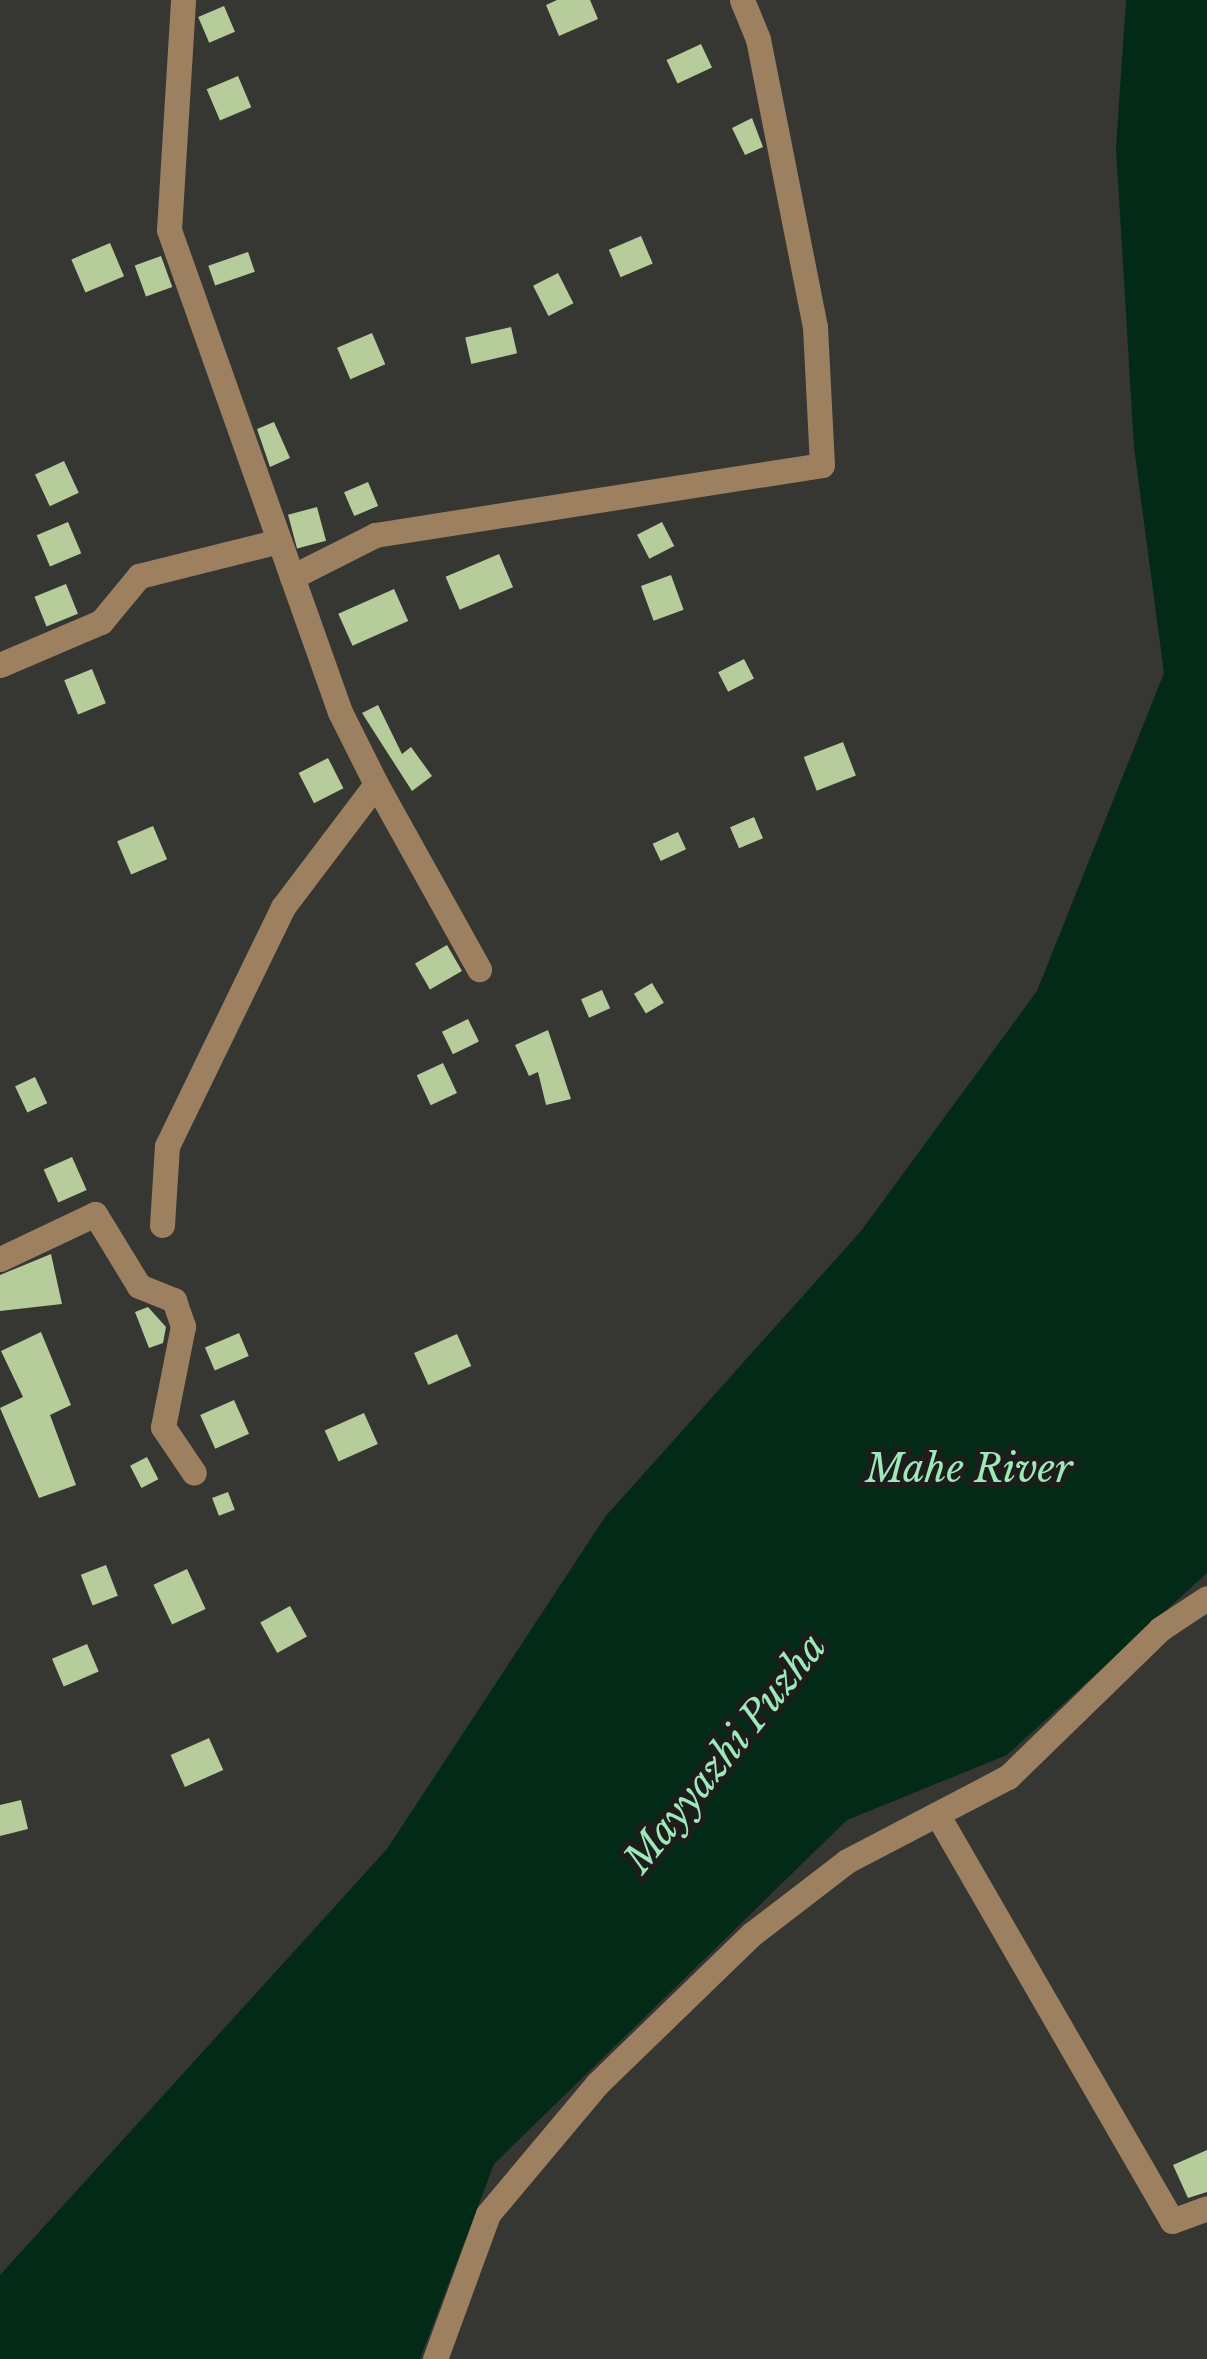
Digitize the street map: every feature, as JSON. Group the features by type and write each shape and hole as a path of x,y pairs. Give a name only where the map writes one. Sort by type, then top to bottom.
{"street":[{"path":"182,0 168,230 292,577 376,784 480,970"},
{"path":"292,577 375,535 822,465 815,328 758,39 742,0"},
{"path":"0,664 100,622 140,576 279,541"},
{"path":"162,1225 175,1129 283,906 376,784"},
{"path":"0,1259 95,1214 139,1286 174,1300 183,1326 163,1428 194,1473"},
{"path":"435,2359 488,2214 597,2084 752,1934 847,1861 1008,1777 1160,1628 1207,1598"},
{"path":"938,1814 1172,2221 1207,2208"}],"water":[{"name":"Mahe River","path":"1126,0 1207,0 1207,1573 1007,1755 847,1820 494,2164 420,2359 0,2359 0,2275 387,1849 605,1517 861,1231 1037,991 1164,673 1134,447 1116,148"}],"building":[{"path":"557,0 590,0 598,19 559,36 546,5"},
{"path":"224,6 235,32 209,43 198,17"},
{"path":"701,44 712,68 678,84 667,60"},
{"path":"238,76 251,107 220,121 207,89"},
{"path":"752,118 763,147 745,155 732,128"},
{"path":"641,236 653,264 621,277 609,250"},
{"path":"110,243 124,276 85,293 71,259"},
{"path":"248,252 255,272 215,286 208,266"},
{"path":"161,256 172,287 146,297 135,266"},
{"path":"558,273 573,303 548,316 533,286"},
{"path":"511,327 517,353 471,364 465,338"},
{"path":"372,333 385,364 350,379 337,348"},
{"path":"274,422 290,458 270,467 257,429"},
{"path":"64,461 79,493 50,506 35,475"},
{"path":"368,482 378,506 354,516 344,492"},
{"path":"317,507 326,541 297,549 288,515"},
{"path":"68,522 81,553 50,567 37,535"},
{"path":"662,522 674,546 649,559 637,535"},
{"path":"499,554 513,587 460,610 446,577"},
{"path":"671,575 684,610 654,621 641,586"},
{"path":"66,584 78,614 46,626 34,597"},
{"path":"394,589 408,621 353,646 338,614"},
{"path":"744,659 754,679 728,692 718,672"},
{"path":"92,669 106,703 78,715 64,680"},
{"path":"378,705 402,754 411,747 432,776 412,791 362,713"},
{"path":"843,742 856,776 817,791 804,757"},
{"path":"328,758 343,788 314,803 299,773"},
{"path":"754,817 763,838 739,848 730,827"},
{"path":"153,826 167,859 131,874 117,841"},
{"path":"678,832 686,849 661,861 653,844"},
{"path":"447,945 462,971 430,989 415,964"},
{"path":"652,983 664,1003 646,1014 634,994"},
{"path":"602,990 610,1008 589,1018 581,999"},
{"path":"468,1019 479,1041 453,1054 442,1032"},
{"path":"548,1030 571,1099 546,1105 538,1072 529,1076 515,1045"},
{"path":"443,1063 457,1093 431,1105 417,1075"},
{"path":"35,1077 47,1103 27,1113 15,1086"},
{"path":"72,1157 87,1190 58,1202 44,1170"},
{"path":"51,1254 62,1304 0,1311 0,1275"},
{"path":"148,1307 166,1327 163,1343 149,1348 135,1312"},
{"path":"41,1332 71,1405 50,1415 76,1485 39,1498 0,1408 23,1397 1,1351"},
{"path":"239,1333 249,1356 215,1370 205,1347"},
{"path":"457,1334 471,1366 428,1385 414,1353"},
{"path":"234,1400 249,1434 215,1449 200,1415"},
{"path":"364,1413 378,1444 339,1462 325,1430"},
{"path":"147,1457 158,1479 141,1488 130,1466"},
{"path":"228,1492 235,1510 219,1516 212,1498"},
{"path":"106,1565 118,1596 93,1605 81,1575"},
{"path":"187,1569 206,1609 172,1625 153,1585"},
{"path":"290,1606 307,1637 277,1653 260,1622"},
{"path":"87,1644 99,1672 64,1686 52,1659"},
{"path":"209,1738 223,1770 185,1787 171,1755"},
{"path":"21,1800 28,1829 0,1836 0,1805"},
{"path":"1207,2150 1207,2192 1188,2198 1173,2165"}],"water label":[{"name":"Mayyazhi Puzha","path":"725,1753"}]}
